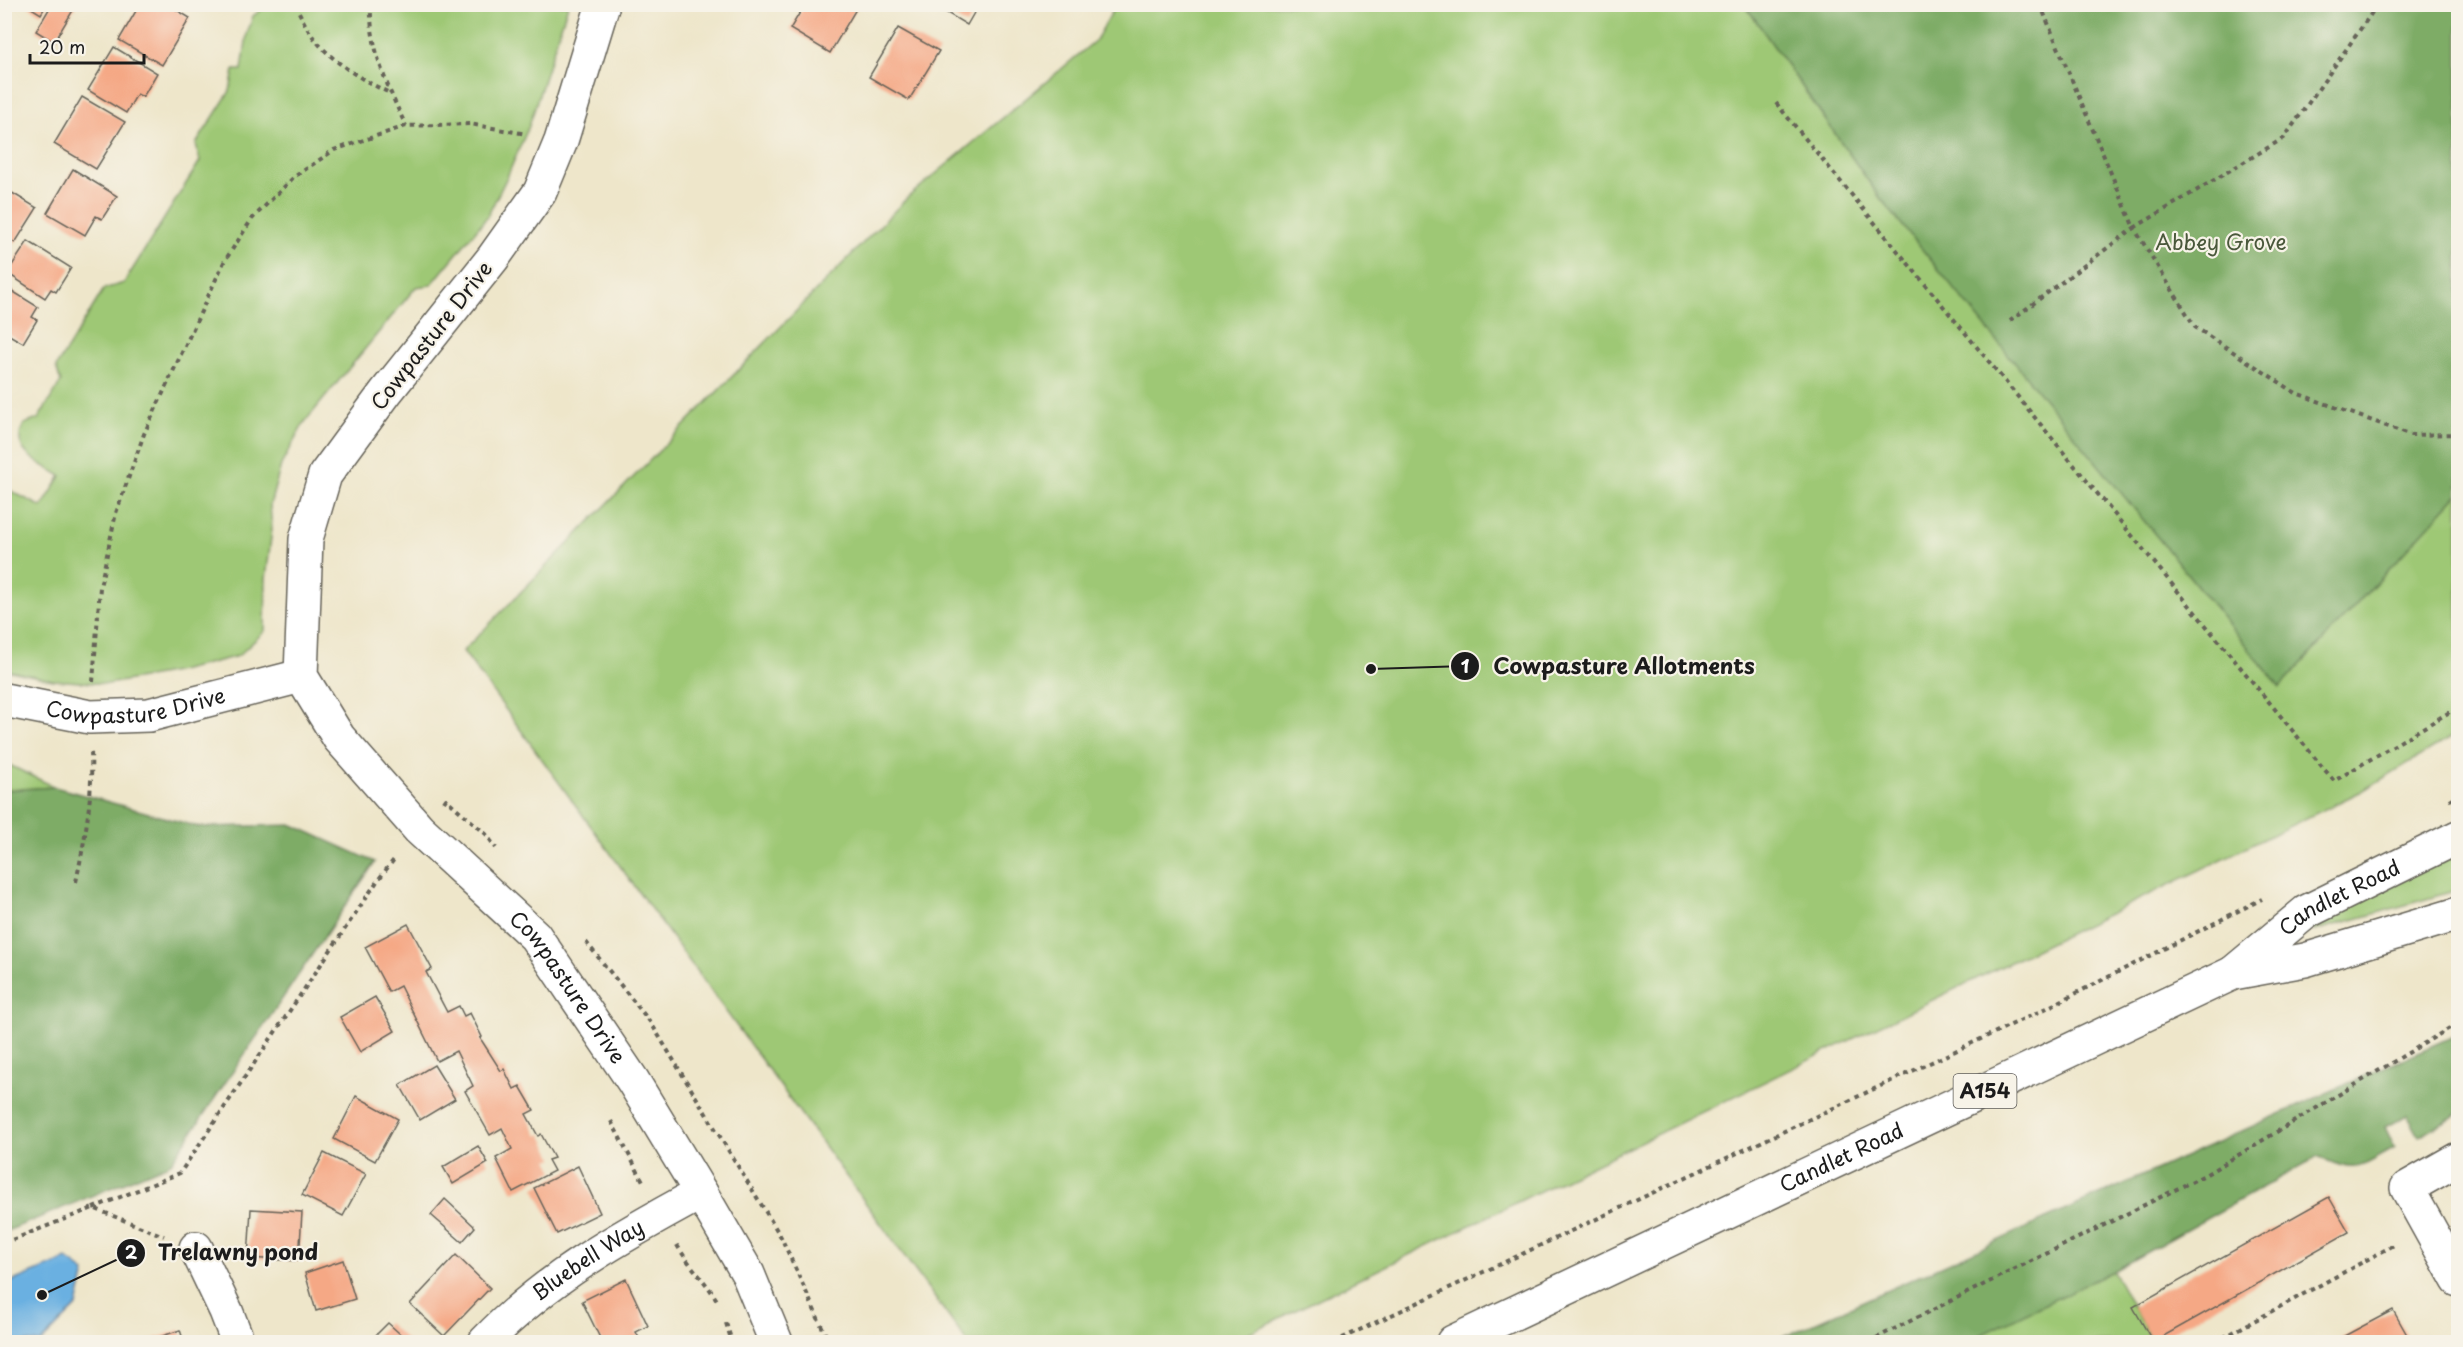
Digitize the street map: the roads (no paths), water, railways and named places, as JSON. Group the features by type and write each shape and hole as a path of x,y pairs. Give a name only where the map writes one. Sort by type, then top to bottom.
{"street":[{"name":"Cowpasture Drive","path":"603,4 561,141 540,192 493,258 386,392 325,476 306,539 301,676 339,738 419,829 535,936 633,1081 701,1193 748,1274 776,1342"},
{"name":"Cowpasture Drive","path":"4,700 90,717 149,716 301,676"},
{"name":"Candlet Road","path":"1453,1342 2233,973 2306,912 2458,837"},
{"name":"Candlet Road","path":"2233,973 2305,960 2458,914"},
{"path":"2458,1159 2408,1188 2458,1280"},
{"name":"Bluebell Way","path":"485,1342 550,1283 701,1193"},
{"path":"196,1248 238,1342"}],"water":[{"path":"67,1259 85,1272 77,1306 41,1342 5,1342 5,1284"}],"place":[{"name":"Cowpasture Allotments","path":"1371,669"},
{"name":"Trelawny pond","path":"42,1295"}],"park label":[{"name":"Abbey Grove","path":"2221,243"}]}
